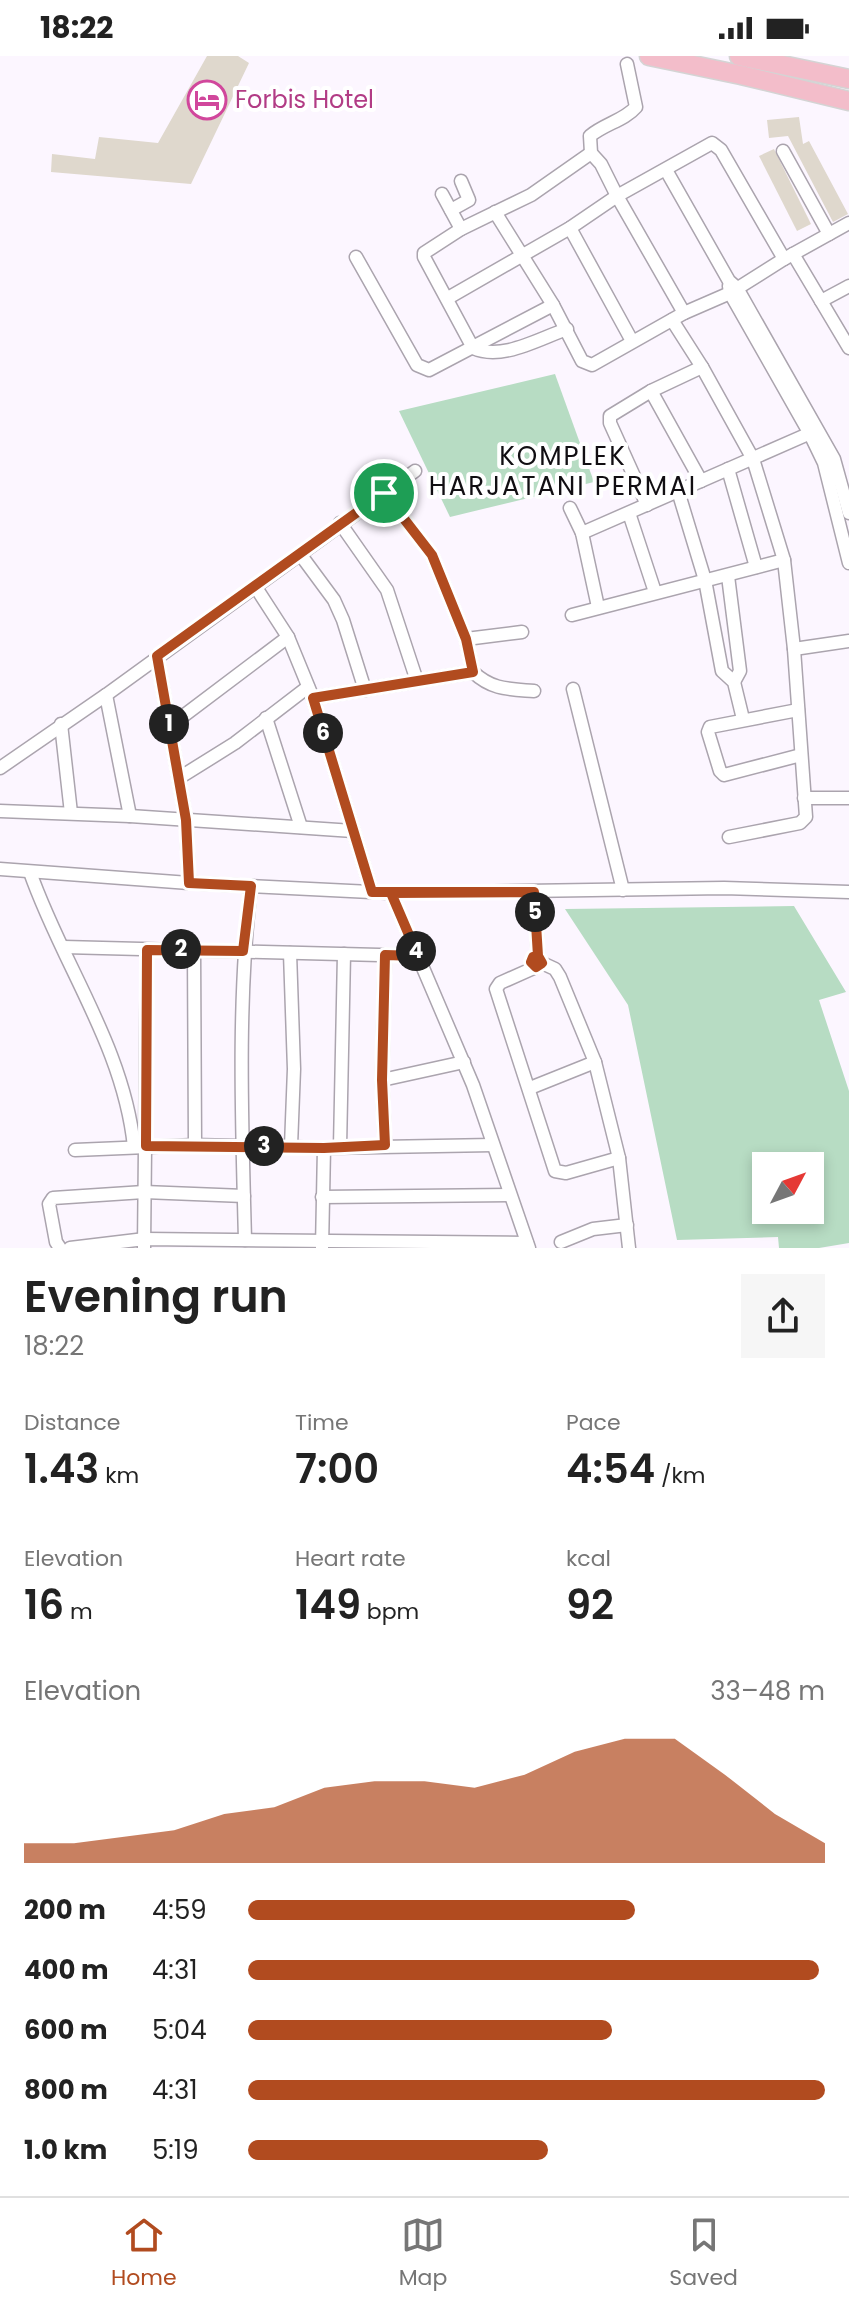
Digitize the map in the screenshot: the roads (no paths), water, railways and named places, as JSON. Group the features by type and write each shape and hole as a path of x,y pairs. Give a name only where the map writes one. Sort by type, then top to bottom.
{"highway":[{"path":"649,56 742,63 790,60 849,79"},
{"path":"742,63 849,101"}],"street":[{"path":"627,64 636,107 590,136 591,153 601,164 684,313"},
{"path":"448,298 522,257 617,196 715,144 821,301 849,348"},
{"path":"783,151 829,234"},
{"path":"567,329 497,353 489,354 473,348 424,253 461,229 531,195 591,153"},
{"path":"666,170 814,431 849,513"},
{"path":"451,210 469,200 461,181"},
{"path":"442,194 461,229"},
{"path":"495,212 553,305 582,361 588,365 849,223"},
{"path":"570,228 632,341"},
{"path":"356,257 422,369 429,370 553,305"},
{"path":"821,301 849,286"},
{"path":"672,320 753,459 784,560 794,649 806,817 800,823 729,837"},
{"path":"647,505 610,423 610,416 651,391 702,367"},
{"path":"651,391 701,481"},
{"path":"582,533 814,431"},
{"path":"829,461 849,456"},
{"path":"829,461 849,563"},
{"path":"728,469 756,567"},
{"path":"0,768 415,471"},
{"path":"678,491 705,580 722,671 734,682 743,719"},
{"path":"384,493 432,555 466,639 473,672 495,688 534,691"},
{"path":"570,508 582,533 598,607"},
{"path":"629,513 655,592"},
{"path":"340,523 387,590 417,681"},
{"path":"300,554 334,600 365,690"},
{"path":"572,615 784,560"},
{"path":"728,576 740,671 734,682"},
{"path":"255,586 288,637 310,692 372,892"},
{"path":"466,639 522,632"},
{"path":"170,726 288,637"},
{"path":"794,649 849,641"},
{"path":"157,656 186,820 189,883"},
{"path":"179,778 235,743 266,718 310,692 365,690 473,672"},
{"path":"573,689 623,890"},
{"path":"106,695 130,816"},
{"path":"798,710 743,719 709,729 722,774 801,755"},
{"path":"266,718 301,827"},
{"path":"61,724 71,813"},
{"path":"804,798 849,798"},
{"path":"0,811 353,831"},
{"path":"0,869 391,893 724,888 849,892"},
{"path":"30,872 41,904 96,1019 140,1146"},
{"path":"245,1240 243,951 251,886"},
{"path":"534,892 539,962"},
{"path":"70,1248 245,1240 322,1245 528,1245 464,1062 391,893"},
{"path":"64,947 418,956"},
{"path":"194,949 195,1145"},
{"path":"144,1243 146,1192 140,1146 147,950"},
{"path":"290,953 294,1069 291,1146"},
{"path":"340,1147 344,954"},
{"path":"385,955 382,1080 385,1145"},
{"path":"539,962 555,969 560,977 595,1062 619,1158 629,1248"},
{"path":"539,962 500,983 496,989 555,1171 566,1173 619,1158"},
{"path":"382,1080 464,1062"},
{"path":"530,1088 595,1062"},
{"path":"75,1150 195,1145 324,1148 493,1145"},
{"path":"322,1245 324,1148"},
{"path":"60,1248 56,1242 49,1204 53,1198 146,1192 244,1196"},
{"path":"322,1197 510,1195"},
{"path":"561,1242 593,1229 627,1225"}],"place":[{"name":"Forbis Hotel","path":"207,100"}],"district":[{"name":"KOMPLEK HARJATANI PERMAI","path":"563,471"}]}
